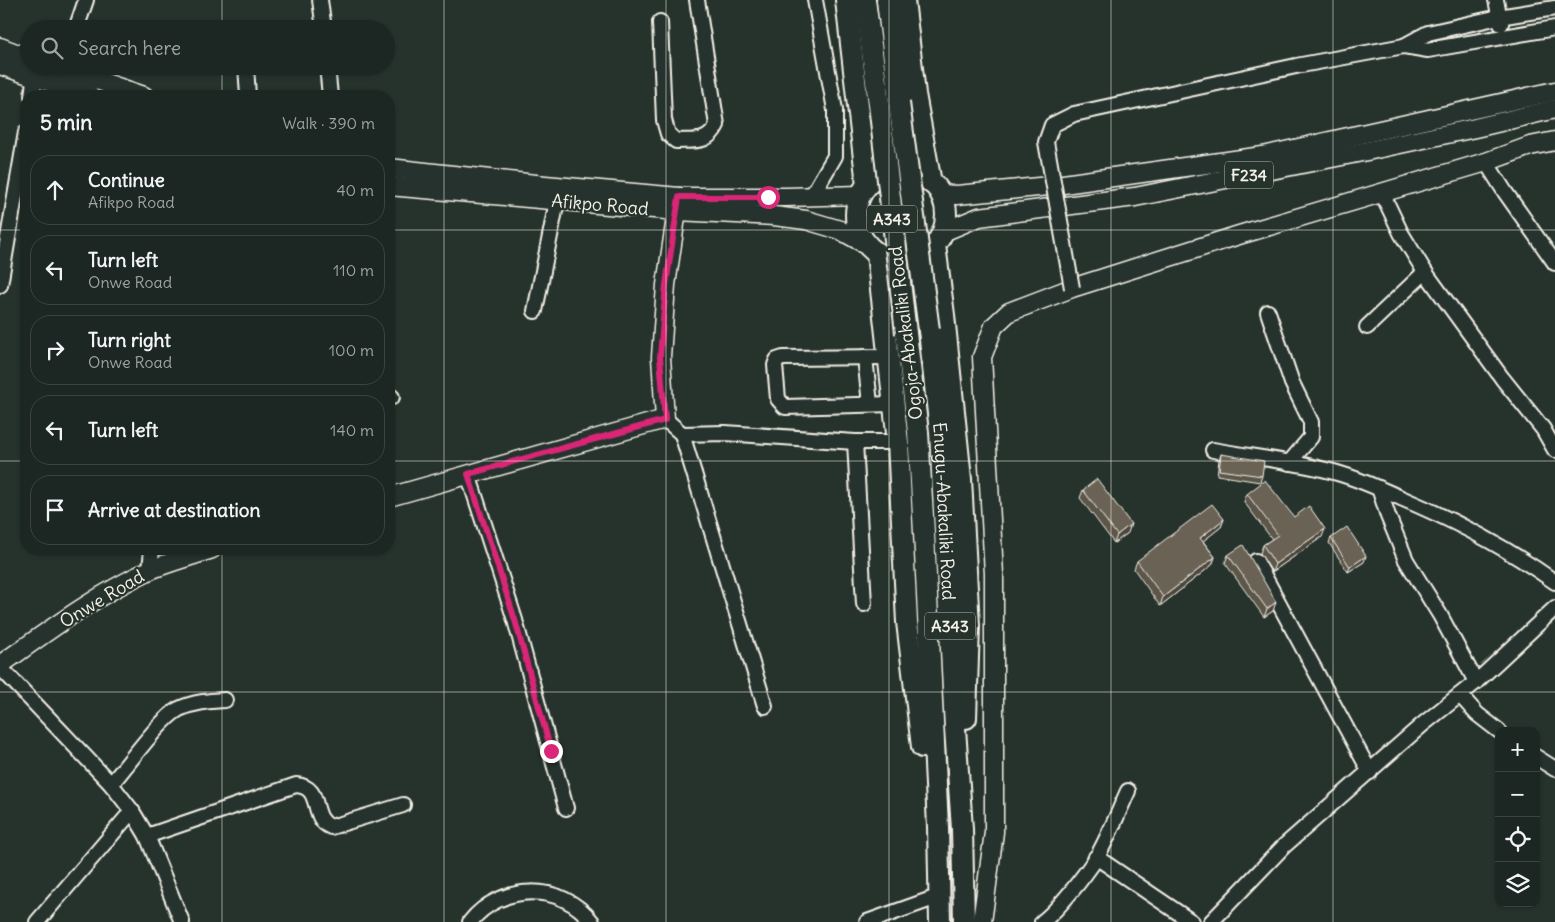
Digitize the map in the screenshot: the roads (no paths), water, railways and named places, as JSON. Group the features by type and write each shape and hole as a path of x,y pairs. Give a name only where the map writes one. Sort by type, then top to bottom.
{"highway":[{"path":"846,0 864,190"},
{"name":"Ogoja-Abakaliki Road","path":"865,0 918,432 938,828"},
{"name":"Enugu-Abakaliki Road","path":"887,0 940,432 962,830 964,922"},
{"path":"904,0 915,94 935,188 944,206 945,219 939,238 944,315 961,479 969,626 962,830"},
{"path":"935,188 916,174 899,170 882,175 864,190 856,208 856,221 860,234 872,249 895,260 914,259 925,253 939,238"},
{"path":"872,249 888,356 898,442 907,622 926,781 938,828"},
{"name":"A343","path":"938,828 940,922"}],"main road":[{"path":"0,47 20,55"},
{"path":"0,65 20,69"},
{"path":"43,75 76,90"},
{"path":"83,75 127,90"},
{"name":"F234","path":"935,188 957,195 1040,187 1263,156 1555,91"},
{"name":"F234","path":"939,238 979,217 1119,198 1307,164 1469,130 1555,109"},
{"path":"982,922 994,832 994,574 982,357 994,326 1009,312 1072,288 1239,235 1486,162 1530,146 1555,141"},
{"name":"Afikpo Road","path":"395,169 546,185 806,220 840,230 872,249"},
{"path":"1114,177 1119,198"},
{"name":"Afikpo Road","path":"395,187 557,201 678,204 811,196 864,190"},
{"path":"395,495 665,420 660,357 666,285 678,204"},
{"name":"Onwe Road","path":"0,666 70,616 150,570 194,555"}],"street":[{"path":"79,20 86,0"},
{"path":"320,0 323,20"},
{"path":"660,22 664,120 668,134 676,141 705,140 713,134 717,125 697,0"},
{"path":"811,196 835,156 835,110 815,0"},
{"path":"1496,0 1504,36"},
{"path":"1525,6 1528,32"},
{"path":"1072,288 1046,142 1052,125 1074,114 1296,66 1404,46 1428,33 1499,16 1525,6 1555,8"},
{"path":"1404,46 1428,50 1555,28"},
{"path":"33,90 36,75"},
{"path":"247,75 248,90"},
{"path":"328,75 329,90"},
{"path":"1486,162 1510,200 1555,263"},
{"path":"0,284 20,167"},
{"path":"1382,193 1401,233 1425,272 1502,378 1543,429 1555,450"},
{"path":"535,311 557,201"},
{"path":"1367,327 1425,272"},
{"path":"1268,312 1292,383 1312,422 1311,437 1289,462"},
{"path":"888,356 783,358 777,360 775,365 778,399 785,406 893,404"},
{"path":"865,357 870,404"},
{"path":"665,420 682,434 765,706"},
{"path":"682,434 725,433 855,442 898,442"},
{"path":"855,442 864,604"},
{"path":"1213,450 1289,462 1361,480 1440,514 1519,556 1555,582"},
{"path":"468,474 515,620 566,808"},
{"path":"1379,488 1406,560 1440,615 1476,682"},
{"path":"150,570 151,555"},
{"path":"1256,561 1370,772"},
{"path":"1213,921 1284,846 1370,772 1422,724 1476,682 1555,608"},
{"path":"0,666 111,784 132,811 147,836 182,922"},
{"path":"1460,695 1477,714 1495,728"},
{"path":"111,784 160,725 178,710 200,702 225,700"},
{"path":"1540,760 1555,769"},
{"path":"147,836 296,785 305,786 311,790 321,820 331,828 403,805"},
{"path":"1042,922 1061,903 1096,857 1128,791"},
{"path":"37,922 132,811"},
{"path":"1096,857 1192,922"},
{"path":"470,922 484,907 495,900 507,895 532,892 545,893 569,901 579,908 592,922"},
{"path":"867,922 940,896"}]}
